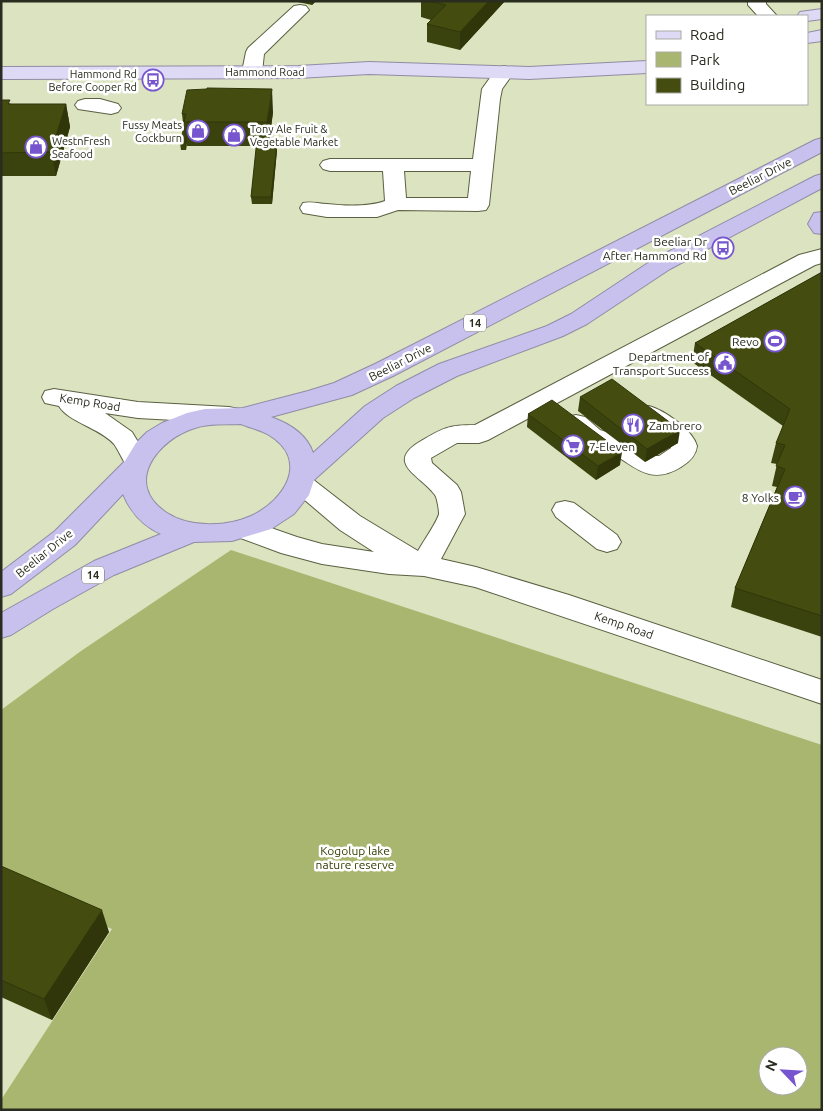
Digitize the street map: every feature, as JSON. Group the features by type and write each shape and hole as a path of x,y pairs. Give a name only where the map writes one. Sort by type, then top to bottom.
{"highway":[{"name":"Beeliar Drive","path":"1,587 65,538 136,464 145,449 156,438 171,429 206,417 239,416 343,389 384,370 822,144"},
{"name":"14","path":"303,480 374,412 405,392 448,370 555,330 579,319 662,264 822,180"},
{"path":"822,218 819,224 822,228"},
{"name":"14","path":"136,464 133,488 138,500 146,511 165,524 190,533 227,533 245,530 261,524 287,506 296,496 303,480 304,461 299,448 290,437 277,427 260,420 239,416"},
{"name":"14","path":"1,627 43,601 104,568 190,533"}],"main road":[{"path":"808,16 822,14"},
{"path":"808,38 822,35"},
{"name":"Hammond Road","path":"1,72 256,78 369,68 529,72 646,67"},
{"name":"Hammond Road","path":"529,72 562,79 646,77"}],"street":[{"path":"757,1 757,5 767,15"},
{"path":"256,78 255,52 300,10"},
{"path":"310,208 327,211 377,211 396,204 478,204 490,99 492,89 504,72"},
{"path":"85,105 100,105 111,108"},
{"path":"330,165 483,165"},
{"path":"393,165 396,204"},
{"path":"424,566 452,514 448,492 419,466 418,454 452,434 479,434 807,260 822,256"},
{"path":"546,399 590,435 614,444 644,465 658,466 680,456 685,448 682,439 594,373"},
{"name":"Kemp Road","path":"136,464 123,438 109,427 54,396 138,410 239,416"},
{"name":"Kemp Road","path":"303,480 350,523 379,542 424,566"},
{"path":"565,510 607,542"},
{"name":"Kemp Road","path":"245,530 291,546 322,554 389,564 424,566 476,577 559,603 822,692"}],"green space":[{"name":"Kogolup lake nature reserve","path":"231,550 822,745 822,1110 1,1110 1,1100 112,929 1,881 1,710 81,651"}],"building":[{"path":"429,1 489,1 460,32 427,24 446,5"},
{"path":"207,88 272,89 267,122 184,122 186,114 182,114 187,90"},
{"path":"1,100 10,100 8,104 66,104 51,152 1,153"},
{"path":"183,131 185,131 185,143 180,143"},
{"path":"257,139 268,139 268,144 277,143 271,197 251,197"},
{"path":"822,272 822,616 735,588 785,469 776,466 785,445 776,443 790,409 695,343"},
{"path":"612,379 680,430 647,449 580,397"},
{"path":"552,400 622,452 598,466 528,414"},
{"path":"1,866 102,910 44,999 1,980"}],"place":[{"name":"Hammond Rd Before Cooper Rd","path":"153,80"},
{"name":"Fussy Meats Cockburn","path":"198,131"},
{"name":"Tony Ale Fruit & Vegetable Market","path":"234,135"},
{"name":"WestnFresh Seafood","path":"36,147"},
{"name":"Beeliar Dr After Hammond Rd","path":"723,248"},
{"name":"Revo","path":"775,341"},
{"name":"Department of Transport Success","path":"725,363"},
{"name":"Zambrero","path":"633,425"},
{"name":"7-Eleven","path":"573,446"},
{"name":"8 Yolks","path":"795,497"}]}
